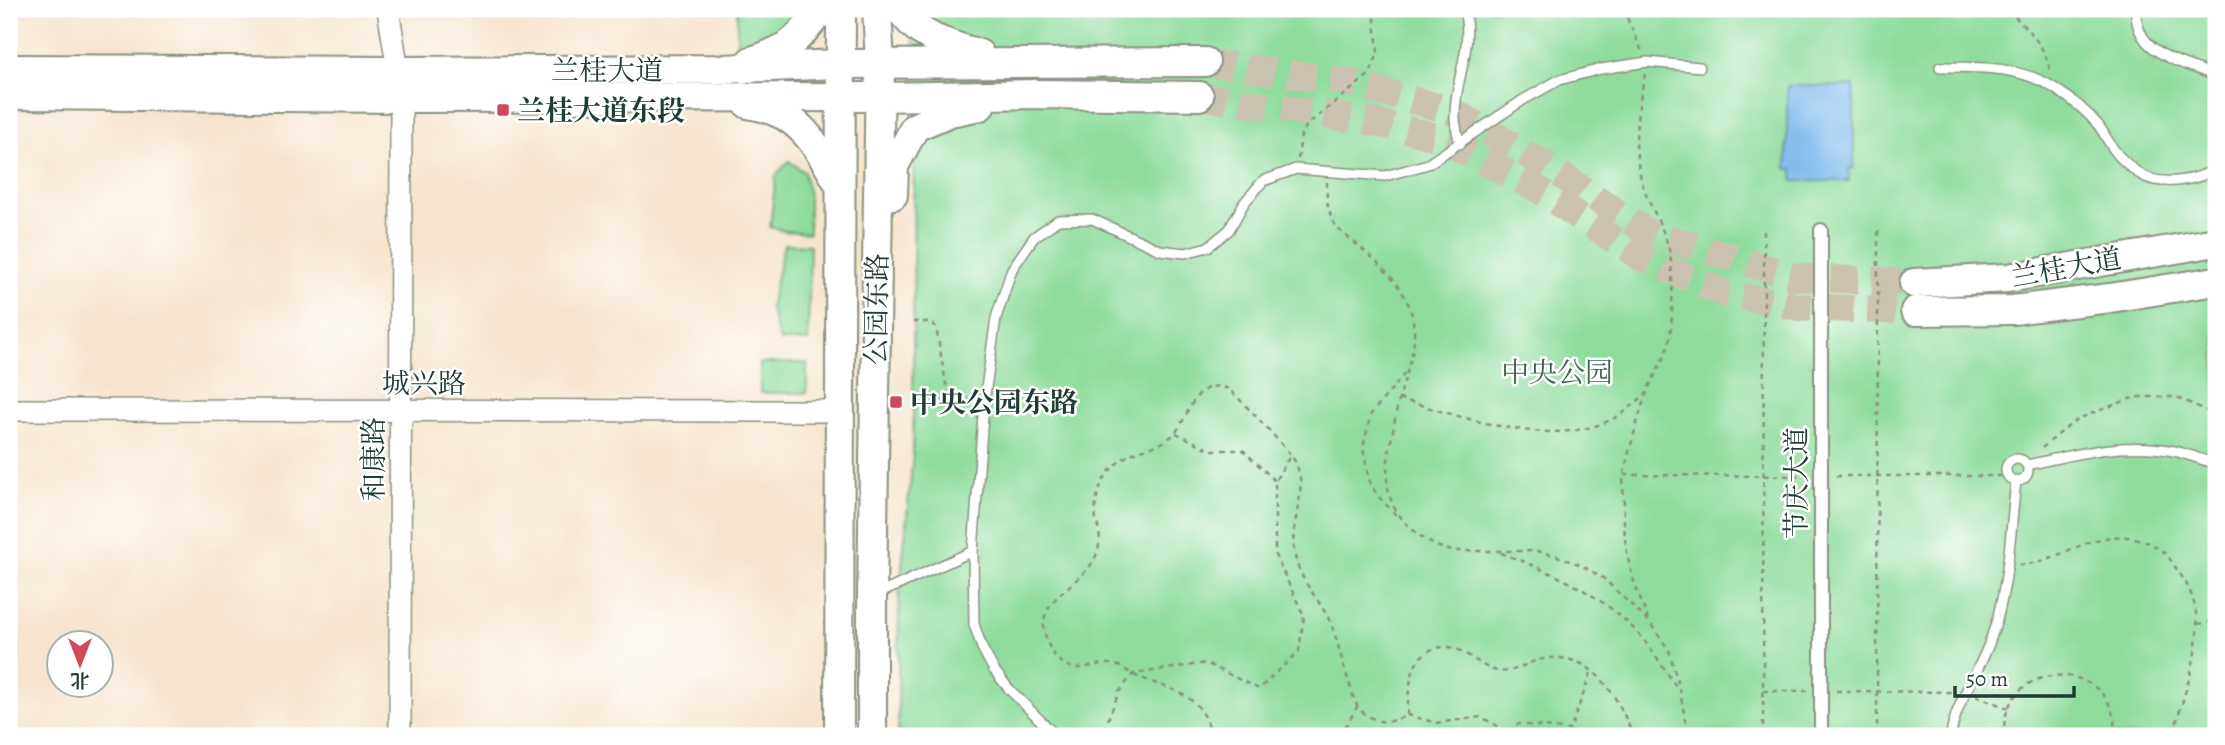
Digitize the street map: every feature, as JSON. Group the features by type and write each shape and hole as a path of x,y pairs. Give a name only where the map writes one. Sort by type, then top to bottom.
{"main road":[{"path":"720,83 801,37 822,9"},
{"name":"公园东路","path":"839,736 841,9"},
{"name":"公园东路","path":"872,736 880,97 877,9"},
{"path":"900,9 909,23 939,42 1009,62"},
{"name":"兰桂大道","path":"720,83 840,64 1205,62"},
{"name":"兰桂大道","path":"9,69 399,85"},
{"name":"兰桂大道","path":"9,95 399,85 720,83 839,97 1037,93 1199,96"},
{"path":"720,83 777,111 805,131 840,186"},
{"path":"876,314 890,272 894,166 915,127 950,112 1037,93"},
{"name":"兰桂大道","path":"1914,283 2008,278 2216,242"},
{"name":"兰桂大道","path":"1914,311 2014,310 2216,281"},
{"path":"2135,294 2172,301 2216,294"}],"street":[{"name":"和康路","path":"388,9 399,85 400,736"},
{"name":"节庆大道","path":"1821,230 1821,736"},
{"name":"城兴路","path":"9,410 840,411"}],"lane":[{"path":"1460,144 1454,120 1468,42 1464,9"},
{"path":"2136,9 2135,17 2144,41 2165,58 2216,76"},
{"path":"1056,736 994,670 982,648 974,624 973,551 984,402 996,318 1012,269 1034,237 1058,220 1092,219 1160,250 1185,253 1208,247 1229,230 1244,203 1263,181 1296,169 1385,176 1428,164 1523,100 1559,80 1601,69 1647,62 1700,67"},
{"path":"1940,67 1999,69 2022,74 2052,86 2098,125 2118,155 2142,176 2175,182 2206,176 2216,168"},
{"path":"2016,481 2007,474 2007,467 2014,459 2026,463 2122,447 2172,451 2216,464"},
{"path":"2016,481 2026,477 2029,471 2026,463"},
{"path":"1951,736 1966,692 1990,642 2007,567 2016,481"},
{"path":"872,597 973,551"}],"path":[{"path":"1296,169 1301,135 1307,125 1370,74 1378,53 1374,9"},
{"path":"1623,9 1647,62 1635,121 1635,141 1643,181 1668,246 1671,262 1670,339 1647,393 1624,475 1623,533 1630,575 1649,622"},
{"path":"2008,9 2035,36 2048,61 2052,86"},
{"path":"1328,172 1326,204 1330,217 1337,228 1398,285 1408,302 1413,320 1413,356 1399,399 1386,470 1388,493 1398,517"},
{"path":"1763,736 1764,230"},
{"path":"1877,736 1878,230"},
{"path":"913,322 930,322 936,327 946,384 952,393 961,398 984,402"},
{"path":"1408,370 1371,414 1363,447 1368,480 1377,495 1419,536 1439,548 1452,551 1536,551 1581,565 1603,578 1649,622 1669,650 1688,736"},
{"path":"1211,736 1203,712 1189,698 1172,688 1133,674 1117,665 1098,663 1079,668 1062,664 1049,650 1044,616 1052,601 1082,578 1092,564 1099,545 1094,507 1102,480 1117,463 1135,452 1159,446 1176,433 1198,394 1212,387 1227,388 1291,454 1301,473 1302,489 1293,522 1294,551 1303,582 1331,622 1357,707 1379,722 1393,723 1406,715 1436,723 1481,717 1516,736"},
{"path":"1399,399 1515,430 1538,433 1565,431 1609,419 1625,412 1647,393"},
{"path":"2026,463 2071,424 2135,397 2177,397 2216,415"},
{"path":"1176,433 1211,450 1243,450 1275,481"},
{"path":"1097,736 1103,732 1119,692 1133,674 1206,663 1259,688 1299,651 1304,615 1275,555 1275,481 1291,454"},
{"path":"2007,567 2036,564 2060,556 2083,542 2114,536 2141,540 2166,553 2188,586 2198,624 2195,657 2173,735"},
{"path":"1498,552 1559,576 1610,607 1634,629 1680,691"},
{"path":"2198,624 2216,621"},
{"path":"1406,715 1412,672 1418,660 1429,651 1440,647 1453,647 1496,671 1513,671 1549,657 1566,658 1592,670 1613,693 1633,736"},
{"path":"1508,731 1519,724 1570,730 1592,670"},
{"path":"2004,736 2003,723 2008,708 2020,690 2035,680 2053,674 2072,676 2089,683 2102,695 2111,710 2114,736"},
{"path":"1763,691 1966,692 2008,708"},
{"path":"1340,736 1357,707"},
{"path":"2148,736 2179,736"}],"green space":[{"path":"737,9 801,9 788,25 774,36 737,48"},
{"name":"中央公园","path":"914,9 2216,9 2216,736 898,736 899,598 913,454"},
{"path":"789,161 804,172 809,196 809,233 770,227 776,175"},
{"path":"784,244 810,245 808,341 780,341 770,308"},
{"path":"760,363 807,363 807,393 760,393"}],"water":[{"path":"1787,86 1854,86 1854,168 1849,169 1849,181 1793,181 1793,169 1787,169"}],"tunnel":[{"path":"1205,62 1347,82 1452,111 1547,166 1647,232 1795,277 1914,283"},
{"path":"1199,96 1374,122 1441,138 1541,191 1640,257 1724,293 1799,307 1915,311"}],"place":[{"name":"兰桂大道东段","path":"503,110"},
{"name":"中央公园东路","path":"896,402"}]}
